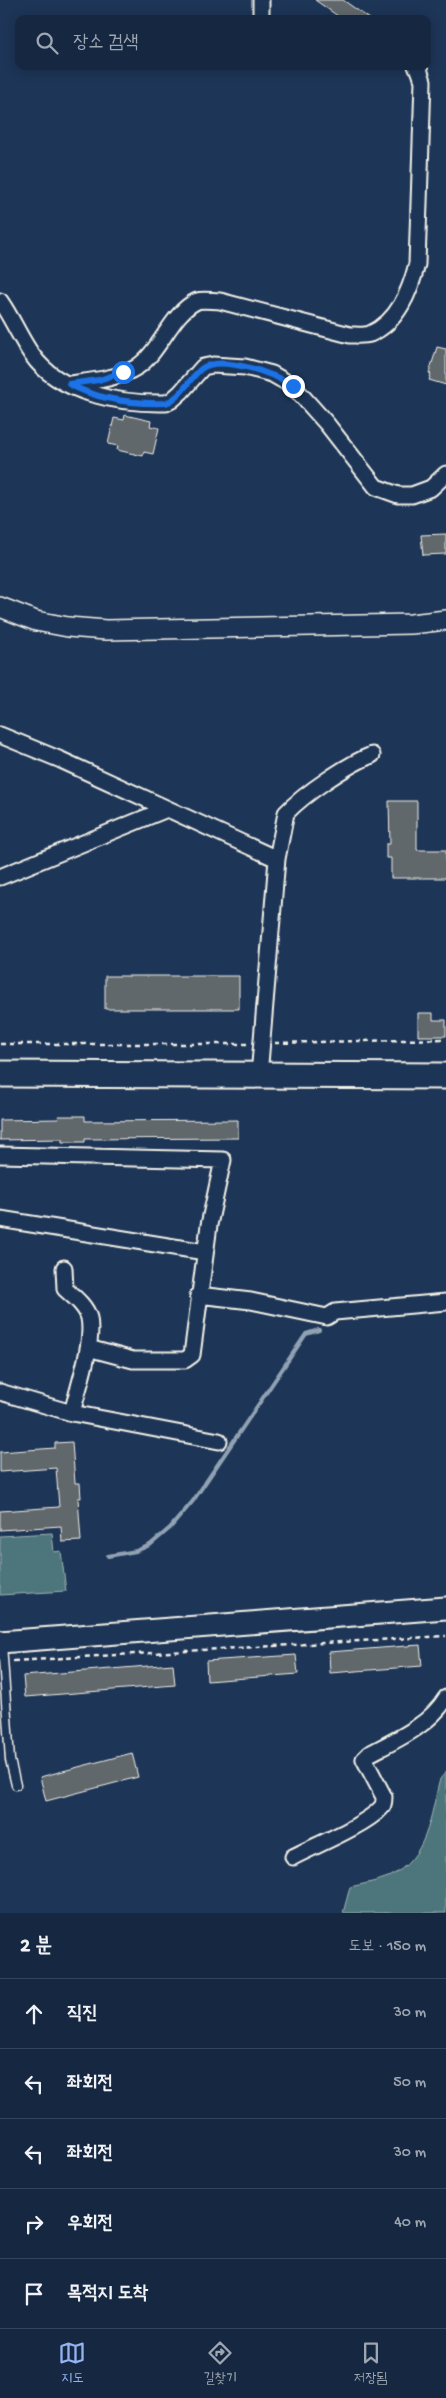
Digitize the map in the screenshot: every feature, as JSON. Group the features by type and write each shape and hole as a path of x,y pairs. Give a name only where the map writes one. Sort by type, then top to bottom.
{"highway":[{"path":"0,1074 446,1076"}],"main road":[{"path":"2,1649 446,1608"}],"street":[{"path":"261,0 261,15"},
{"path":"69,384 99,380 136,367 154,352 164,334 198,300 220,301 350,335 368,335 394,317 410,288 417,264 423,81 419,70"},
{"path":"0,301 32,355 46,370 86,394 166,403 181,392 202,367 213,365 245,367 272,374 293,386 321,417 376,487 398,495 412,495 431,488 446,474"},
{"path":"0,607 36,621 68,627 106,630 411,624 446,620"},
{"path":"0,735 61,760 277,858"},
{"path":"259,1076 277,858 286,813 332,778 361,759 372,755"},
{"path":"0,877 167,809"},
{"path":"0,1155 223,1160 198,1295 192,1355 185,1360 134,1360 88,1348"},
{"path":"0,1219 205,1252"},
{"path":"64,1268 65,1289 80,1303 89,1318 88,1348 72,1412"},
{"path":"198,1295 251,1301 327,1317 334,1312 446,1302"},
{"path":"0,1392 72,1412 219,1441"},
{"path":"293,1857 349,1829 380,1809 384,1804 384,1797 364,1759 369,1754 429,1719 440,1708 446,1698"}],"lane":[{"path":"2,1649 10,1760 16,1785"}],"path":[{"path":"267,1044 446,1039"},
{"path":"0,1044 248,1044"},
{"path":"2,1649 446,1636"}],"green space":[{"path":"52,1533 54,1552 61,1551 66,1591 0,1595 0,1536"},
{"path":"446,1772 446,1913 343,1913 350,1887 388,1877 412,1859 425,1835 440,1779"}],"building":[{"path":"315,0 343,0 364,15 336,15"},
{"path":"437,347 446,349 446,385 429,380 431,374 429,373"},
{"path":"125,415 151,421 150,426 159,428 153,454 144,452 143,456 117,450 118,446 108,444 114,418 124,420"},
{"path":"446,534 446,554 423,555 421,535"},
{"path":"389,801 417,801 417,850 446,850 446,878 391,878 391,858 386,858 386,844 390,844"},
{"path":"105,976 239,976 239,1009 105,1009"},
{"path":"418,1013 433,1013 433,1020 446,1020 446,1036 418,1036"},
{"path":"58,1116 85,1116 85,1121 238,1120 238,1138 85,1139 85,1142 62,1142 62,1139 0,1140 0,1120 59,1119"},
{"path":"72,1442 75,1483 80,1483 81,1498 78,1498 81,1541 62,1542 61,1526 0,1530 0,1511 59,1507 56,1468 0,1472 0,1452 55,1448 55,1443"},
{"path":"420,1645 422,1666 330,1673 329,1652"},
{"path":"296,1655 298,1674 207,1681 206,1661"},
{"path":"173,1664 175,1685 25,1697 23,1676"},
{"path":"132,1753 138,1777 46,1801 40,1777"}],"waterway":[{"path":"108,1556 136,1551 150,1545 170,1528 193,1501 306,1334 319,1330"}],"route":[{"path":"123,372 99,380 69,384 86,394 101,397 152,404 166,403 181,392 202,367 226,365 245,367 272,374 293,386"}]}
